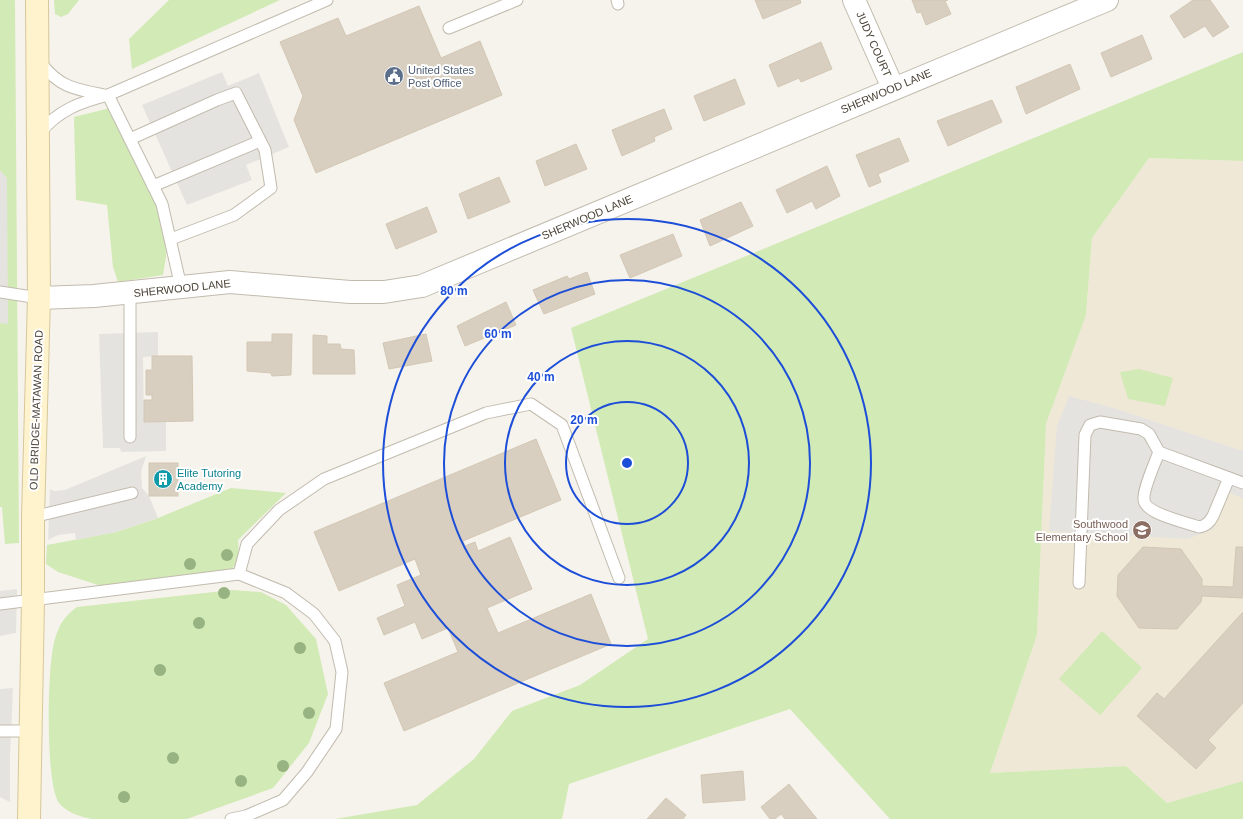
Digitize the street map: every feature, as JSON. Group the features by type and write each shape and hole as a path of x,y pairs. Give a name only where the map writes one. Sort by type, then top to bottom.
{"main road":[{"name":"OLD BRIDGE-MATAWAN ROAD","path":"29,819 33,517 39,298 37,0"}],"street":[{"name":"JUDY COURT","path":"854,0 893,88"},
{"name":"SHERWOOD LANE","path":"39,298 130,293 230,282 350,292 384,292 422,286 893,88 1107,0"}],"lane":[{"path":"38,135 47,124 64,111 79,103 108,95 327,0"},
{"path":"449,28 517,0"},
{"path":"38,58 50,75 68,87 108,95"},
{"path":"130,139 236,93 265,150 271,188 234,215 170,239"},
{"path":"108,95 162,204 181,288"},
{"path":"153,186 260,141"},
{"path":"0,292 39,298"},
{"path":"130,293 130,437"},
{"path":"238,574 247,544 278,510 324,479 486,413 531,404 562,425 619,578"},
{"path":"1079,583 1085,435 1087,428 1094,422 1141,429 1149,434 1159,452 1243,483"},
{"path":"1159,452 1144,497 1146,506 1152,511 1199,527 1203,526 1210,521 1213,516 1229,478"},
{"path":"33,517 132,493"},
{"path":"0,604 238,574 286,593 314,614 335,641 342,672 336,729 307,772 283,800 246,816 231,819"},
{"path":"0,731 30,730"}],"shaded area":[{"path":"222,72 228,86 259,73 289,147 246,165 252,180 187,205 142,105"},
{"name":"Southwood Elementary School","path":"1149,158 1243,161 1243,781 1167,803 1126,766 990,773 1037,635 1046,424 1086,315 1092,238"},
{"path":"0,170 7,178 8,324 0,323"},
{"path":"158,332 158,356 143,357 144,422 166,422 166,451 121,452 120,448 103,448 99,334"},
{"path":"1069,396 1117,409 1243,451 1243,498 1229,493 1213,529 1188,539 1049,531 1057,426"},
{"path":"146,456 141,472 142,488 149,496 158,518 116,532 76,540 75,533 58,535 48,540 50,489 54,491 65,490"},
{"path":"17,589 16,633 0,636 0,591"},
{"path":"13,688 10,802 0,797 0,689"}],"green space":[{"path":"0,0 15,0 19,543 5,544 2,507 0,507"},
{"path":"54,0 79,0 68,14 61,17 55,14"},
{"path":"169,0 280,0 132,69 129,39"},
{"path":"1243,52 1243,161 1149,158 1092,238 1086,315 1046,424 1037,635 990,773 1126,766 1167,803 1243,781 1243,819 890,819 790,709 569,784 562,819 335,819 417,805 474,759 512,711 580,685 648,639 571,328"},
{"path":"110,108 165,216 166,257 163,275 118,282 113,267 107,205 76,200 74,117"},
{"path":"1139,369 1173,378 1165,406 1128,399 1120,372"},
{"path":"231,488 286,493 238,540 238,558 235,565 229,572 101,586 58,572 46,564 47,545 116,532 158,518"},
{"path":"232,590 261,592 286,605 316,639 328,694 309,743 273,788 187,819 92,819 79,815 62,806 59,803 54,791 51,773 49,749 49,696 52,652 57,633 63,621 77,607"},
{"path":"1102,631 1142,668 1100,715 1059,679"}],"building":[{"path":"755,0 800,0 801,3 763,19"},
{"path":"912,0 948,0 945,1 951,14 926,25 921,12 917,13"},
{"path":"1193,0 1210,0 1229,27 1213,37 1205,26 1184,38 1170,16"},
{"name":"United States Post Office","path":"419,6 441,58 480,41 502,95 316,173 294,120 303,96 280,42 338,18 346,36"},
{"path":"1142,35 1152,59 1111,77 1101,53"},
{"path":"821,42 832,69 801,82 799,78 778,87 769,65"},
{"path":"1070,64 1080,89 1026,114 1016,87"},
{"path":"735,79 745,104 704,121 694,96"},
{"path":"992,100 1002,122 948,146 937,121"},
{"path":"664,109 672,129 654,137 655,141 622,156 612,130"},
{"path":"899,138 909,161 878,174 881,182 869,187 856,155"},
{"path":"576,144 587,169 545,186 536,161"},
{"path":"827,166 840,196 816,209 812,201 787,213 776,190"},
{"path":"499,177 510,202 468,219 459,194"},
{"path":"741,202 753,226 710,246 700,220"},
{"path":"427,207 437,232 396,249 386,224"},
{"path":"673,234 682,256 630,278 620,255"},
{"path":"587,272 595,294 544,314 533,290 567,276 569,279"},
{"path":"506,302 516,325 465,346 457,326"},
{"path":"272,334 292,334 291,375 272,376 271,373 247,371 247,342 272,342"},
{"path":"426,334 432,361 389,369 383,343"},
{"path":"313,335 327,336 327,344 340,344 341,349 354,350 355,374 313,374"},
{"path":"152,356 192,356 193,421 144,422 144,400 152,400 152,395 146,395 146,370 152,370"},
{"path":"536,439 561,500 463,541 465,546 475,542 478,551 510,537 532,589 487,608 498,633 591,594 611,644 404,731 384,683 458,652 448,628 422,639 415,622 384,635 377,618 405,606 397,585 421,575 415,559 339,591 314,532"},
{"name":"Elite Tutoring Academy","path":"149,463 178,463 178,496 149,496"},
{"name":"Southwood Elementary School","path":"1143,547 1181,549 1202,579 1202,586 1233,587 1236,547 1243,547 1243,598 1202,596 1201,602 1177,629 1139,628 1117,596 1118,575"},
{"path":"1243,612 1243,703 1208,740 1216,748 1196,769 1137,716 1157,693 1164,699"},
{"path":"743,771 745,800 703,803 701,775"},
{"path":"789,784 817,819 785,819 781,814 775,819 770,819 761,807"},
{"path":"666,798 686,815 683,819 647,819"}],"place":[{"name":"United States Post Office","path":"394,76"},
{"name":"Elite Tutoring Academy","path":"163,479"},
{"name":"Southwood Elementary School","path":"1142,530"}]}
